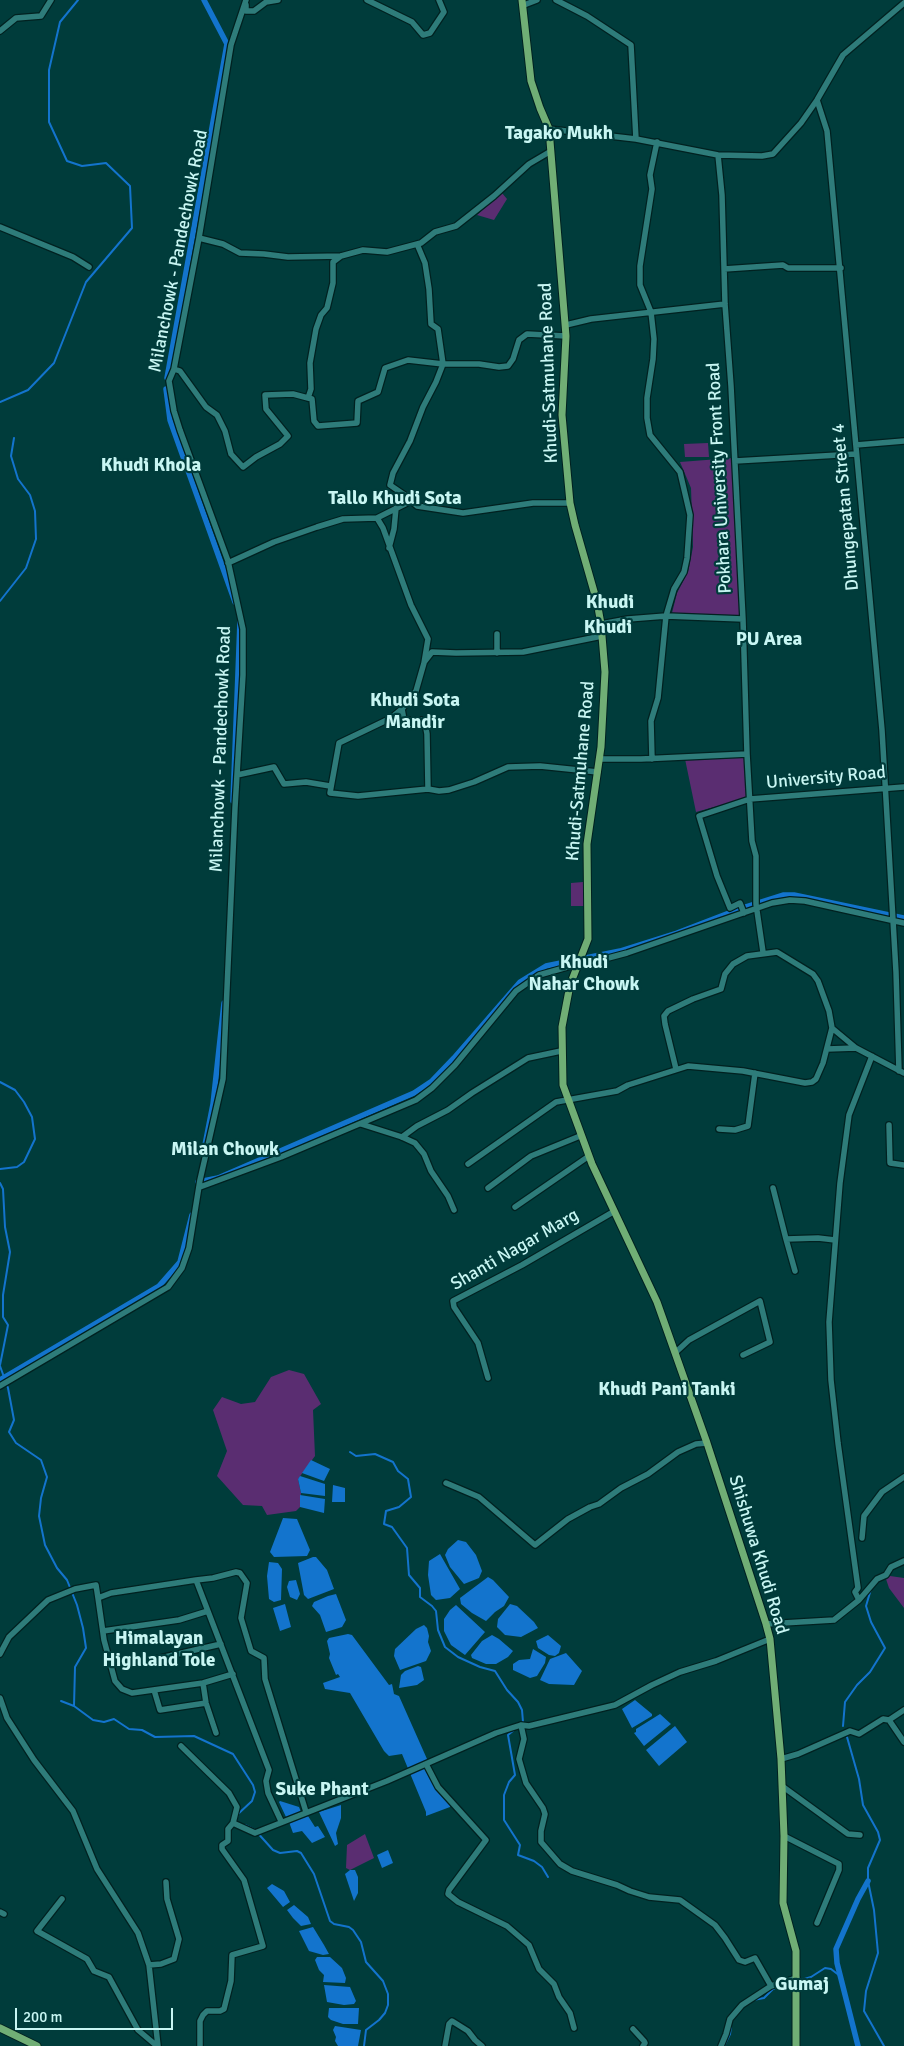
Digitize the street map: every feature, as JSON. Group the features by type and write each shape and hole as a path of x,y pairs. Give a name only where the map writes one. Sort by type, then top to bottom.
{"main road":[{"name":"Khudi-Satmuhane Road","path":"523,3 531,81 540,108 550,129 550,151 566,325 562,415 570,502 593,584 601,624 605,672 600,758 588,844 588,939 570,985 562,1027 561,1051"},
{"name":"Shishuwa Khudi Road","path":"561,1051 563,1085 580,1136 613,1212 657,1302 676,1352 770,1639 781,1759 784,1836 783,1903 796,1951 796,2046"},
{"path":"0,2028 36,2046"}],"street":[{"path":"0,31 16,18 42,16 51,0"},
{"path":"246,0 246,11 254,11 266,2 278,0"},
{"name":"Milanchowk - Pandechowk Road","path":"0,1386 168,1287 182,1268 189,1248 223,1079 243,629 228,562 174,412 169,381 174,369 199,238 231,45 246,0"},
{"path":"367,0 412,22 423,35 430,33 444,12 439,0"},
{"path":"523,3 537,0"},
{"path":"556,0 587,16 631,45 636,139"},
{"path":"550,129 657,142 718,155 762,156 773,154 801,124 843,55 904,3"},
{"name":"Dhungepatan Street 4","path":"817,100 827,130 882,730 901,1072"},
{"path":"652,759 651,721 658,698 666,616 674,589 684,572 687,558 690,515 680,472 650,435 647,398 654,339 651,312 640,285 640,266 652,189 650,175 657,142"},
{"path":"199,238 224,244 240,253 288,257 341,256 363,250 387,252 417,244 435,232 456,226 530,164 550,151"},
{"name":"Pokhara University Front Road","path":"718,155 722,195 725,304 743,619 752,841 756,856 757,909 764,952"},
{"path":"0,227 72,257 89,267"},
{"path":"417,244 425,263 431,324 438,328 443,364 410,441 393,473 390,485 417,506 462,513 533,503 570,502"},
{"path":"308,398 311,389 310,364 316,329 320,315 327,308 333,283 333,262 341,256"},
{"path":"724,269 783,265 788,268 841,268"},
{"path":"566,325 592,319 725,304"},
{"path":"174,369 180,371 206,407 217,415 225,431 231,454 243,467 256,457 280,444 288,436 266,410 265,395 293,394 312,399 314,421 318,426 357,423 358,401 378,392 385,368 388,366 408,360 443,364 479,364 499,368 508,366 513,359 519,340 526,334 566,336"},
{"path":"856,445 904,440"},
{"path":"735,461 856,454"},
{"path":"228,562 274,542 343,519 376,518 411,501"},
{"path":"389,548 394,530 396,508"},
{"path":"376,518 383,528 411,605 428,639 424,663 416,691 402,709 391,718 338,743 327,786 330,793 358,796 428,789 438,791 449,790 474,782 508,767 540,766 598,772"},
{"path":"601,624 628,619 666,616 743,619"},
{"path":"496,634 497,653"},
{"path":"432,652 497,653 543,648 602,636"},
{"path":"427,644 432,652"},
{"path":"424,663 432,652"},
{"path":"402,709 404,720"},
{"path":"391,718 422,720 425,723 428,789"},
{"path":"600,758 652,759 747,754"},
{"path":"237,775 274,767 284,784 306,782 327,786"},
{"name":"University Road","path":"744,913 740,903 730,908 717,876 699,816 750,799 904,787"},
{"path":"200,1187 281,1157 416,1100 432,1088 455,1065 516,991 539,975 578,963 593,962 627,953 772,903 790,900 892,918 904,923"},
{"path":"468,1164 556,1102 617,1091 628,1085 676,1070 688,1066 755,1073 805,1083 812,1082 816,1079 828,1049 832,1028 825,996 818,981 813,974 777,952 764,952 747,956 733,964 726,974 721,989 693,999 668,1011 664,1016 676,1070"},
{"path":"832,1028 856,1048 901,1072"},
{"path":"828,1049 856,1048"},
{"path":"402,1137 416,1126 448,1110 528,1058 561,1051"},
{"path":"859,1600 855,1592 858,1588 831,1380 829,1322 840,1183 849,1115 872,1056"},
{"path":"719,1129 735,1130 748,1126 755,1073"},
{"path":"361,1124 402,1137 415,1144 424,1154 431,1171 448,1196 454,1210"},
{"path":"889,1125 890,1163 904,1165"},
{"path":"488,1188 531,1156 580,1136"},
{"path":"515,1207 589,1156"},
{"path":"773,1188 795,1271"},
{"name":"Shanti Nagar Marg","path":"488,1378 478,1343 454,1307 453,1301 522,1265 613,1212"},
{"path":"786,1239 818,1238 835,1240"},
{"path":"676,1352 689,1340 760,1301 770,1342 742,1355"},
{"path":"446,1483 479,1497 535,1544 568,1519 599,1504 621,1488 648,1474 678,1452 696,1444 707,1443"},
{"path":"862,1538 864,1516 882,1492 904,1477"},
{"path":"766,1624 834,1620 859,1600 877,1579 886,1575 891,1567 904,1562"},
{"path":"98,1598 112,1593 213,1578 236,1572 240,1573 247,1583 241,1618 251,1651 264,1658 265,1679 306,1812"},
{"path":"196,1580 269,1770 266,1781 268,1793 282,1821"},
{"path":"0,1654 9,1637 48,1600 75,1589 96,1585 103,1631 114,1681 122,1689 132,1693 203,1682 233,1674"},
{"path":"103,1631 179,1620 208,1611"},
{"path":"233,1822 257,1831 426,1764 496,1733 521,1725 529,1726 615,1705 680,1672 716,1661 770,1639"},
{"path":"110,1660 156,1659 221,1644"},
{"path":"203,1682 206,1703 216,1733"},
{"path":"154,1690 160,1710 206,1703"},
{"path":"0,1698 7,1718 34,1760 73,1811 97,1869 138,1933 149,1965 158,2046"},
{"path":"781,1759 798,1754 850,1731 859,1734 883,1720 889,1720 904,1710"},
{"path":"889,1720 904,1742"},
{"path":"521,1725 524,1739 519,1759 526,1783 545,1814 541,1831 542,1842 560,1864 572,1871 649,1897 680,1900 715,1925 739,1960 745,1962 755,1958 770,1986"},
{"path":"181,1746 229,1793 237,1807 233,1822 228,1829 228,1841 222,1845 222,1849 244,1880 263,1946 232,1955 231,1981 224,2009 207,2012 203,2015 200,2021 200,2046"},
{"path":"426,1764 438,1787 486,1840 448,1894 458,1902 507,1926 529,1946 539,1969 554,1984 559,1997 570,2013 574,2028"},
{"path":"782,1786 848,1834 860,1835"},
{"path":"784,1836 838,1864 839,1870 817,1922"},
{"path":"149,1965 161,1964 174,1958 179,1939 168,1899 166,1882"},
{"path":"62,1899 37,1931 87,1959 94,1971 109,1977 138,2030 158,2046"},
{"path":"721,2046 726,2034 727,2024 733,2014 748,2000 770,1986 796,1978"},
{"path":"445,2046 449,2024 452,2021 468,2031 482,2046"},
{"path":"633,2028 646,2043 643,2046"}],"shaded area":[{"path":"502,193 507,199 494,220 477,215"},
{"path":"708,443 709,457 685,457 684,444"},
{"path":"732,458 740,617 672,613 677,593 688,572 693,547 691,488 680,462"},
{"path":"744,757 747,798 696,812 685,759"},
{"path":"583,882 584,906 571,906 571,883"},
{"path":"289,1370 304,1374 321,1404 313,1410 315,1456 298,1479 301,1493 300,1507 296,1511 267,1515 262,1506 243,1505 217,1476 227,1451 213,1410 222,1397 241,1404 255,1402 271,1377"},
{"path":"890,1576 904,1578 904,1608 889,1588 886,1579"},
{"path":"365,1834 374,1858 350,1870 346,1868 347,1845"}],"water":[{"path":"311,1460 330,1469 324,1481 302,1473"},
{"path":"300,1476 325,1484 325,1496 301,1493 298,1479"},
{"path":"333,1485 345,1488 345,1502 332,1502"},
{"path":"300,1495 325,1499 324,1513 300,1507"},
{"path":"283,1518 297,1519 310,1550 307,1556 274,1557 270,1552"},
{"path":"458,1540 466,1542 476,1555 482,1571 479,1578 464,1584 450,1567 445,1555 448,1549"},
{"path":"440,1554 460,1589 450,1598 436,1600 431,1595 428,1575 429,1561"},
{"path":"316,1557 327,1570 334,1589 308,1599 304,1595 298,1563"},
{"path":"269,1562 278,1563 282,1569 281,1600 274,1602 269,1599 267,1576"},
{"path":"488,1577 509,1597 504,1606 486,1621 461,1604 460,1598"},
{"path":"296,1580 300,1594 297,1600 290,1597 287,1587 289,1581"},
{"path":"336,1594 346,1620 342,1627 326,1632 320,1615 312,1606 314,1602"},
{"path":"285,1604 291,1627 280,1631 273,1608"},
{"path":"510,1604 517,1606 538,1628 521,1637 505,1635 497,1627 498,1619"},
{"path":"456,1605 485,1632 465,1655 451,1645 444,1631 444,1619"},
{"path":"424,1625 427,1628 431,1651 426,1661 400,1670 394,1656 395,1649 416,1629"},
{"path":"348,1634 352,1635 389,1685 392,1684 394,1694 399,1696 435,1781 452,1801 450,1807 426,1816 402,1754 389,1756 384,1751 350,1693 325,1689 323,1683 340,1677 338,1674 336,1675 329,1658 327,1641 329,1638"},
{"path":"492,1635 513,1651 508,1657 496,1664 486,1664 472,1658 471,1655 482,1641"},
{"path":"548,1635 561,1646 559,1653 555,1656 549,1655 538,1648 536,1641"},
{"path":"533,1649 546,1657 545,1663 537,1676 530,1678 513,1670 513,1664 519,1660 530,1659"},
{"path":"566,1653 582,1671 574,1685 549,1684 540,1680 550,1659"},
{"path":"418,1666 421,1667 424,1680 417,1685 399,1688 401,1675 405,1671"},
{"path":"635,1700 652,1716 632,1728 622,1709"},
{"path":"660,1714 671,1724 644,1746 634,1733 636,1729"},
{"path":"675,1726 687,1742 659,1766 646,1750"},
{"path":"280,1801 299,1807 301,1812 286,1817"},
{"path":"341,1805 341,1818 336,1833 338,1844 335,1846 319,1812"},
{"path":"308,1816 325,1837 312,1843 302,1831 293,1833 289,1822"},
{"path":"388,1850 393,1863 382,1868 377,1855"},
{"path":"350,1870 355,1870 358,1877 358,1893 354,1901 345,1874"},
{"path":"272,1884 284,1891 290,1902 283,1907 267,1888"},
{"path":"294,1905 308,1917 311,1924 301,1926 293,1918 287,1910"},
{"path":"313,1927 329,1954 323,1955 309,1951 299,1931"},
{"path":"317,1957 330,1957 342,1968 346,1978 345,1983 323,1982 324,1975 319,1970 315,1960"},
{"path":"324,1985 350,1987 356,2001 354,2004 344,2005 327,2002"},
{"path":"329,2008 359,2008 358,2024 343,2024 331,2020 328,2017"},
{"path":"335,2026 361,2030 358,2046 338,2046 333,2030"}],"waterway":[{"path":"0,402 28,390 54,363 86,282 132,228 130,186 106,163 82,166 67,161 49,122 49,70 60,22 78,0"},
{"path":"167,378 227,44 204,0"},
{"path":"166,389 170,420 235,602"},
{"path":"0,601 26,568 36,539 35,511 30,495 18,479 11,456 14,438"},
{"path":"233,801 240,621"},
{"path":"198,1182 218,1178 414,1093 432,1081 454,1058 520,982 546,966 620,951 783,895 794,895 904,918"},
{"path":"204,1150 213,1104 224,1003"},
{"path":"0,1082 15,1090 24,1102 32,1117 35,1139 24,1162 17,1167 0,1169"},
{"path":"0,1183 3,1189 5,1227 10,1252 3,1295 3,1317 8,1325 0,1365"},
{"path":"0,1380 159,1286 180,1262 192,1215"},
{"path":"0,1366 8,1388 14,1420 9,1432 16,1443 41,1460 47,1477 41,1498 39,1516 45,1545 57,1568 67,1580 77,1605 83,1628 86,1648 75,1667 74,1706"},
{"path":"350,1452 356,1456 375,1454 393,1462 398,1471 408,1479 411,1497 399,1507 386,1511 384,1524 392,1527 407,1548 409,1575 420,1588 420,1597 436,1611 438,1630 445,1647 458,1657 480,1667 495,1671 507,1690 518,1702 522,1710 523,1722"},
{"path":"843,1726 845,1702 857,1685 870,1672 885,1648 871,1622 866,1606 871,1589"},
{"path":"61,1701 74,1706 93,1720 104,1722 114,1719 129,1729 142,1730 155,1737 194,1736 233,1754 253,1785 255,1792 252,1801 238,1814 236,1821 238,1823"},
{"path":"514,1730 508,1735 515,1775 509,1782 504,1795 504,1820 520,1845 518,1855 534,1861 542,1867 548,1877"},
{"path":"847,1737 859,1779 863,1805 878,1832 880,1840 868,1868 868,1881 874,1910 878,1953 866,1991 864,2011 884,2046"},
{"path":"245,1825 255,1830 273,1850 280,1853 297,1851 301,1853 314,1874 330,1921 353,1930 361,1942 366,1962 383,1981 388,1994 388,2005 385,2013 379,2020 366,2030 364,2046"},
{"path":"858,2046 837,1963 836,1949 868,1881"},
{"path":"801,1980 811,1977 825,1968 831,1969 840,1976"},
{"path":"753,2000 764,1998 773,1989 793,1982"},
{"path":"724,2046 731,2027"}],"district":[{"name":"Tagako Mukh","path":"559,134"},
{"name":"Khudi Khola","path":"151,466"},
{"name":"Tallo Khudi Sota","path":"395,499"},
{"name":"Khudi","path":"610,603"},
{"name":"Khudi","path":"608,628"},
{"name":"PU Area","path":"769,640"},
{"name":"Khudi Sota Mandir","path":"415,712"},
{"name":"Khudi Nahar Chowk","path":"584,974"},
{"name":"Milan Chowk","path":"225,1150"},
{"name":"Khudi Pani Tanki","path":"667,1390"},
{"name":"Himalayan Highland Tole","path":"159,1650"},
{"name":"Suke Phant","path":"322,1790"},
{"name":"Gumaj","path":"802,1985"}]}
